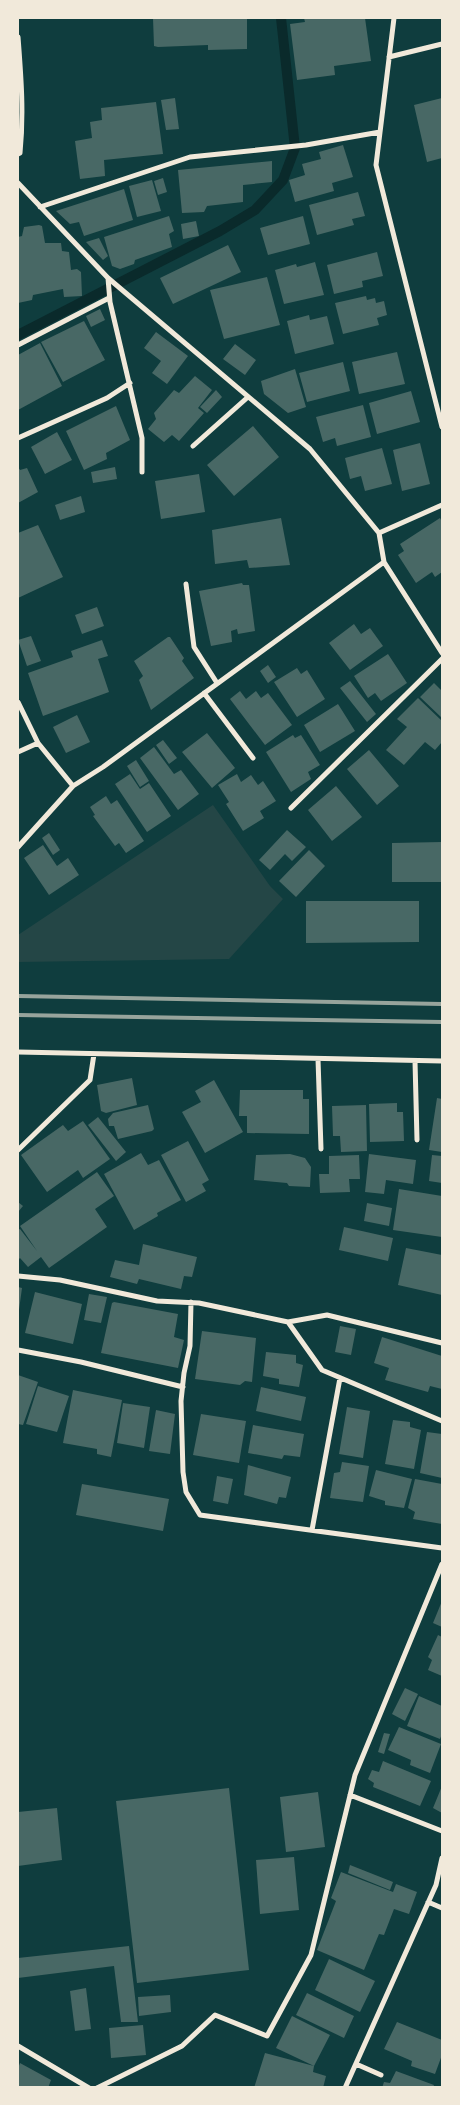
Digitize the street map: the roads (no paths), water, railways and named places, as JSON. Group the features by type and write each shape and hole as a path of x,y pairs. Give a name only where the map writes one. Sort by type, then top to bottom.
{"street":[{"path":"394,18 376,165 442,427"},
{"path":"18,37 23,104 20,153 18,154"},
{"path":"389,57 442,44"},
{"path":"40,207 190,157 306,144 380,132"},
{"path":"18,183 108,278 310,449 379,534 384,562 442,653"},
{"path":"108,278 109,298 142,438 142,472"},
{"path":"18,345 109,298"},
{"path":"18,438 107,398 130,383"},
{"path":"193,446 248,397"},
{"path":"379,534 442,505"},
{"path":"18,847 73,786 384,562"},
{"path":"186,584 194,647 217,684"},
{"path":"291,808 442,659"},
{"path":"204,693 253,758"},
{"path":"18,702 38,743 73,786"},
{"path":"18,752 38,743"},
{"path":"18,1052 442,1061"},
{"path":"18,1150 90,1080 94,1054"},
{"path":"318,1059 322,1149"},
{"path":"415,1061 416,1140"},
{"path":"18,1276 60,1280 157,1301 191,1302 288,1322 327,1316 442,1342"},
{"path":"191,1302 190,1346 181,1401 183,1472 186,1492 200,1515 442,1548"},
{"path":"288,1322 322,1370 442,1421"},
{"path":"18,1350 81,1362 183,1387"},
{"path":"312,1530 340,1378"},
{"path":"97,2088 182,2046 215,2015 267,2036 311,1954 355,1775 440,1577 442,1564"},
{"path":"350,1795 442,1831"},
{"path":"345,2088 436,1885 442,1858"},
{"path":"428,1902 442,1908"},
{"path":"18,2046 89,2088"},
{"path":"356,2064 381,2075"}],"waterway":[{"path":"18,335 220,231 255,210 283,180 295,148 281,18"}],"railway":[{"path":"18,996 442,1004"},
{"path":"18,1015 442,1022"}]}
